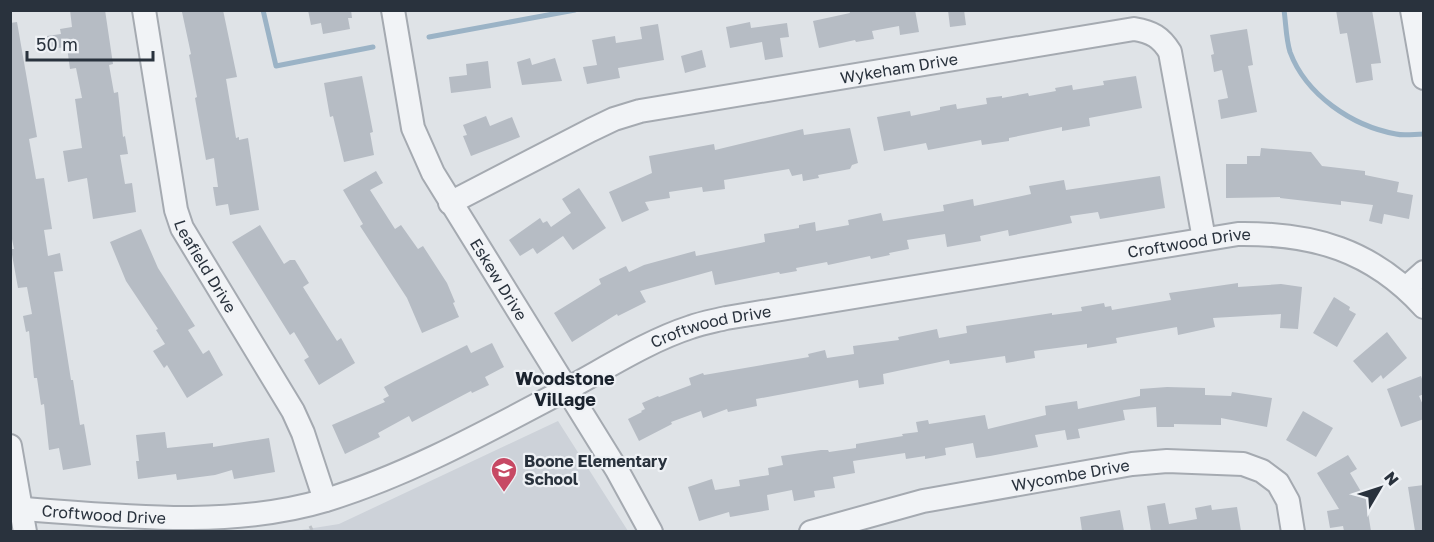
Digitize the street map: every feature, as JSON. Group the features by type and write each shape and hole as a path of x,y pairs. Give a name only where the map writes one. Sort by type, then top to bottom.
{"street":[{"name":"Leafield Drive","path":"144,10 176,210 182,228 293,411 326,500"},
{"name":"Eskew Drive","path":"393,10 413,128 429,165 450,203 628,487 651,531"},
{"path":"1412,10 1424,78"},
{"name":"Wykeham Drive","path":"450,203 591,130 614,119 640,111 1134,29 1149,31 1163,40 1170,52 1204,239"},
{"name":"Croftwood Drive","path":"16,509 163,517 236,517 278,511 326,500 396,474 468,440 656,342 691,327 726,318 1238,234 1271,234 1304,238 1339,248 1373,264 1406,288 1424,307"},
{"path":"1406,288 1424,272"},
{"path":"10,446 16,509 25,531"},
{"name":"Wycombe Drive","path":"811,531 923,501 1132,464 1167,461 1243,464 1262,471 1278,483 1288,501 1293,531"}],"path":[{"path":"310,526 313,531"}],"shaded area":[{"name":"Boone Elementary School","path":"558,421 628,531 295,531 339,524"}],"building":[{"path":"70,10 105,10 113,64 109,65 114,93 118,92 123,137 125,136 128,154 120,155 125,184 132,183 136,212 93,219 87,178 68,182 63,151 82,148 75,99 82,98 76,68 70,69 67,47 49,49 47,36 61,34 60,29 72,27"},
{"path":"223,10 237,77 226,79 236,138 239,137 239,140 248,138 259,210 230,215 228,204 216,206 213,187 218,187 214,158 206,160 195,98 197,97 189,55 191,54 182,12"},
{"path":"308,10 351,10 352,18 348,18 350,29 323,34 321,23 311,25"},
{"path":"849,10 915,10 919,32 900,35 899,26 872,31 874,39 856,42 855,40 819,48 813,21 850,13"},
{"path":"948,10 964,10 966,25 950,27"},
{"path":"1336,10 1372,10 1381,63 1371,64 1373,80 1356,83 1347,33 1340,34"},
{"path":"17,22 37,137 29,139 36,179 44,178 52,229 44,230 48,256 60,253 63,271 54,272 71,380 73,380 80,425 84,424 91,465 63,470 59,448 49,450 44,404 41,405 37,378 34,378 29,331 26,332 23,316 32,314 27,287 18,288 11,249 14,249 10,229 10,23"},
{"path":"750,22 751,28 787,23 789,37 780,38 783,57 765,60 762,42 730,48 726,27"},
{"path":"658,24 664,60 618,68 620,78 587,84 583,67 597,65 592,40 615,36 616,43 642,39 640,27"},
{"path":"1247,29 1253,65 1248,66 1257,112 1221,119 1218,100 1228,98 1222,70 1214,72 1211,55 1214,54 1210,35"},
{"path":"702,50 706,67 685,73 681,56"},
{"path":"530,58 532,65 555,58 562,81 522,85 517,62"},
{"path":"488,61 491,88 451,93 449,77 467,75 466,64"},
{"path":"362,76 373,132 370,133 374,155 344,162 333,116 330,117 324,83"},
{"path":"1136,76 1142,108 1089,118 1090,126 1062,131 1062,127 1009,138 1009,141 982,145 981,140 928,150 926,143 884,151 877,117 910,111 911,116 956,104 957,109 987,104 986,98 1002,96 1002,98 1028,93 1029,96 1056,91 1055,88 1072,85 1073,90 1104,85 1103,81"},
{"path":"486,116 490,126 512,117 520,137 471,156 463,136 467,135 463,125"},
{"path":"850,128 858,163 852,165 850,169 818,175 819,178 803,181 802,174 792,176 789,169 724,180 725,189 703,192 702,187 669,192 670,198 645,202 649,210 622,222 609,192 652,173 649,156 714,144 715,150 803,129 804,135"},
{"path":"1261,148 1311,152 1322,166 1365,171 1365,175 1399,182 1397,192 1413,195 1409,219 1384,214 1382,224 1369,221 1373,205 1341,201 1341,205 1280,197 1226,198 1226,164 1247,164 1247,156 1260,156"},
{"path":"376,171 383,183 370,190 395,229 401,225 418,249 423,246 447,283 455,302 453,303 459,317 422,333 407,298 360,226 363,224 343,190"},
{"path":"1160,176 1165,208 1100,219 1098,212 1070,216 1072,223 1009,236 1008,230 980,236 981,241 947,247 945,234 907,240 909,249 889,253 890,255 871,259 870,256 828,265 827,262 796,268 797,271 780,274 779,272 715,285 712,271 640,291 646,302 618,316 617,314 572,342 554,313 601,284 599,279 626,266 629,272 644,265 695,251 696,256 765,242 764,234 799,228 799,225 815,222 816,231 849,225 848,220 881,213 883,221 944,211 943,205 973,199 974,206 1031,194 1029,186 1064,180 1066,190"},
{"path":"579,188 606,228 573,250 563,236 537,254 533,248 520,256 509,240 540,218 543,223 547,221 551,227 571,213 562,199"},
{"path":"260,225 284,264 295,260 309,283 303,287 337,341 341,338 355,363 319,385 304,360 309,357 294,332 290,335 232,242"},
{"path":"141,229 158,268 195,326 188,330 203,354 209,350 223,375 187,398 167,365 164,368 153,351 165,344 156,330 158,329 126,281 110,242"},
{"path":"1238,283 1238,287 1281,284 1302,287 1298,329 1280,328 1281,314 1213,318 1215,327 1178,335 1177,327 1116,338 1117,343 1087,348 1087,344 1034,351 1035,358 1006,363 1005,356 950,364 949,360 883,374 884,384 859,388 858,380 756,399 757,406 728,412 727,409 703,418 701,411 671,422 672,424 639,441 628,419 645,409 642,403 691,385 689,378 703,373 704,375 809,357 808,354 825,350 827,358 854,354 853,346 899,340 898,337 937,329 939,338 967,333 966,326 1052,313 1052,315 1082,311 1081,307 1104,303 1105,307 1111,306 1112,310 1171,300 1169,293"},
{"path":"1334,297 1350,307 1349,310 1356,314 1337,347 1313,333"},
{"path":"1387,332 1407,358 1383,379 1381,375 1372,383 1353,361"},
{"path":"492,343 504,367 485,377 489,385 472,393 471,391 412,422 409,416 378,433 380,437 345,454 332,425 385,402 383,399 389,396 384,387 395,381 467,345 471,353"},
{"path":"1421,376 1424,394 1419,396 1424,407 1424,419 1401,427 1387,389"},
{"path":"1205,388 1205,395 1231,396 1232,392 1272,398 1267,427 1221,418 1221,425 1174,424 1174,427 1157,427 1156,407 1123,410 1125,420 1078,429 1080,438 1067,440 1065,430 1035,435 1038,447 976,458 973,443 945,448 946,455 925,459 925,456 906,459 905,453 853,461 855,473 833,477 835,488 814,491 815,497 794,501 792,490 767,495 769,510 730,517 729,512 699,521 688,487 712,479 715,490 740,486 739,480 769,475 768,468 783,465 781,456 856,448 856,444 918,432 916,422 928,420 929,424 985,415 988,429 1046,415 1045,406 1077,401 1078,409 1140,396 1140,389"},
{"path":"1303,411 1333,428 1316,457 1286,440"},
{"path":"165,432 167,448 213,443 213,447 269,438 275,472 234,479 232,470 215,475 177,480 176,474 138,479 136,461 139,461 136,435"},
{"path":"1348,455 1357,469 1350,473 1366,500 1371,531 1344,531 1343,526 1330,528 1327,511 1339,509 1317,473"},
{"path":"1424,485 1424,531 1415,531 1408,487"},
{"path":"1165,503 1169,524 1197,519 1195,508 1211,505 1212,510 1237,507 1241,531 1151,531 1147,506"},
{"path":"1120,510 1124,531 1082,531 1080,517"}],"waterway":[{"path":"263,10 276,66 373,47"},
{"path":"429,37 575,10"},
{"path":"1284,10 1290,52 1297,68 1319,95 1347,116 1379,130 1399,135 1424,134"}],"place":[{"name":"Boone Elementary School","path":"504,493"}],"district":[{"name":"Woodstone Village","path":"565,388"}]}
